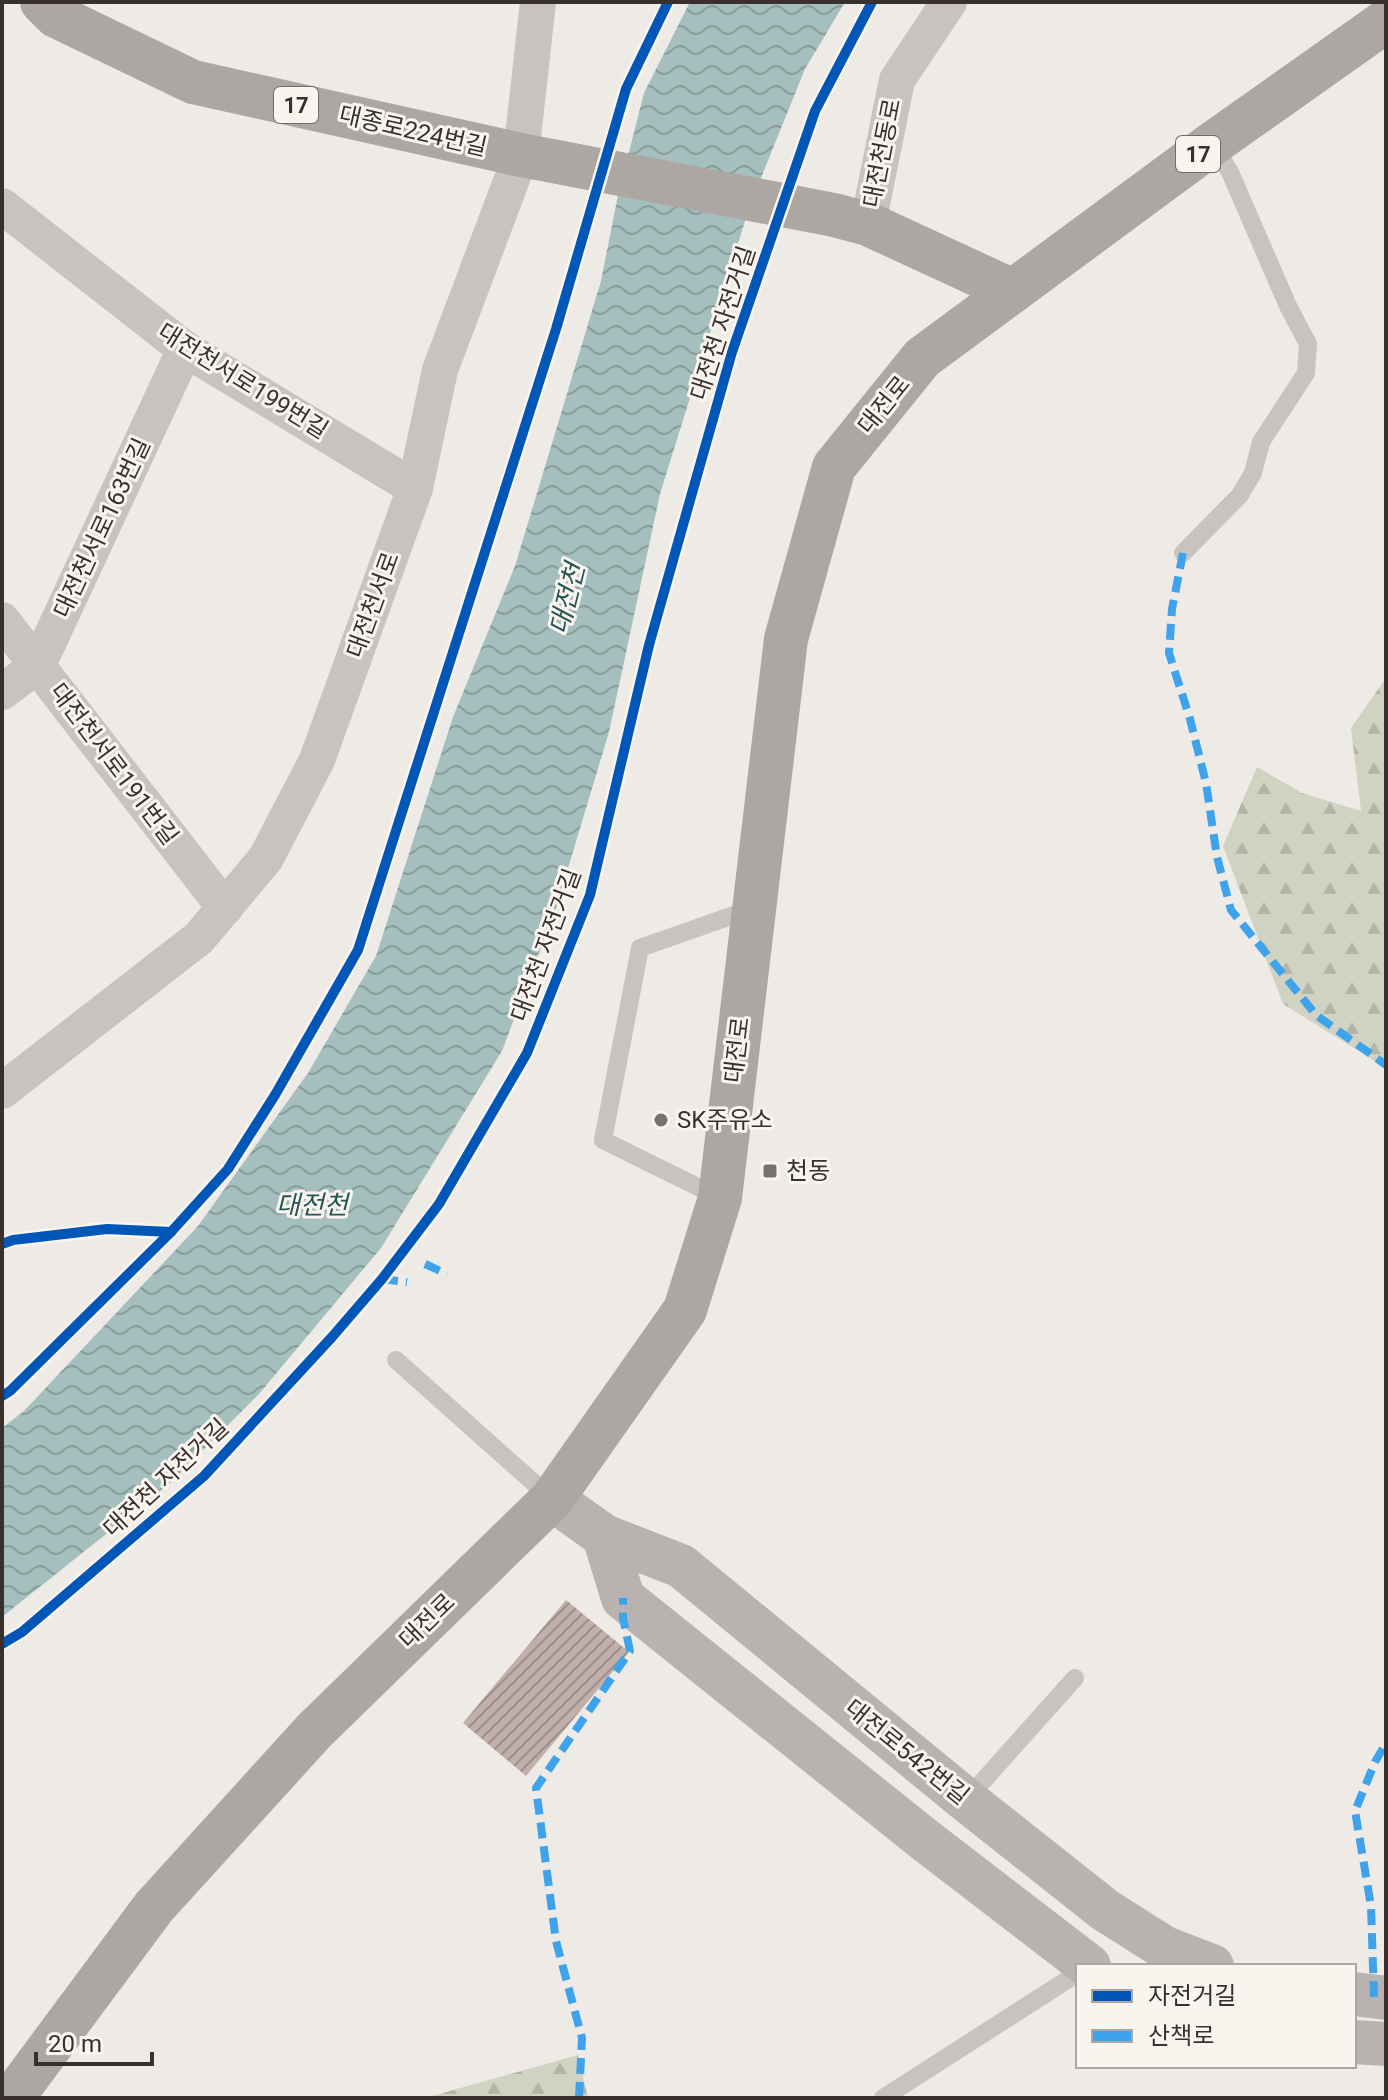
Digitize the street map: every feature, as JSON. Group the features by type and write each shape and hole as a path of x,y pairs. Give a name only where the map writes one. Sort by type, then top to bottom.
{"main road":[{"name":"대종로224번길","path":"42,2 56,16 193,82 521,155 851,220"},
{"name":"대전로","path":"12,2098 154,1907 314,1731 552,1499 685,1310 720,1198 786,639 834,467 922,358 1212,144 1386,21"},
{"name":"17","path":"851,220 1013,291"},
{"name":"대전로542번길","path":"552,1499 604,1536 681,1566 1105,1910 1165,1948 1207,1964"},
{"path":"604,1536 623,1598 913,1831 1086,1964"},
{"path":"1356,1994 1386,1998"},
{"path":"1356,2042 1386,2044"}],"street":[{"name":"대전천서로","path":"2,1091 199,938 266,858 317,760 415,488 440,370 521,155 538,2"},
{"name":"대전천동로","path":"851,220 897,80 949,2"},
{"name":"대전천서로199번길","path":"2,206 185,349 415,488"},
{"name":"대전천서로163번길","path":"2,692 38,665 185,349"},
{"name":"대전천서로191번길","path":"2,620 225,908"}],"lane":[{"path":"1183,553 1240,495 1253,473 1261,442 1306,373 1308,344 1288,306 1230,172 1212,144"},
{"path":"720,1198 603,1140 640,948 754,908"},
{"path":"396,1360 552,1499"},
{"path":"966,1800 1075,1678"},
{"path":"883,2098 1076,1974"}],"green space":[{"path":"1386,678 1386,1068 1283,1004 1223,846 1257,767 1302,793 1361,811 1351,728"},
{"path":"578,2055 588,2098 425,2098"}],"water":[{"name":"대전천","path":"690,2 845,2 805,69 750,205 660,494 609,732 556,908 502,1051 381,1248 259,1394 170,1483 2,1617 2,1428 24,1411 198,1226 308,1073 376,956 453,717 515,566 601,281 618,195 644,93"}],"building":[{"path":"566,1600 629,1652 526,1776 463,1723"}],"marked path":[{"path":"1183,553 1172,609 1169,653 1206,783 1217,857 1231,910 1316,1015 1386,1065"},
{"path":"425,1264 447,1274"},
{"path":"382,1279 407,1282"},
{"path":"579,2098 582,2038 556,1941 536,1788 630,1651 623,1618 623,1598"},
{"path":"1374,1997 1371,1906 1355,1811 1386,1743"}],"cycle path":[{"path":"2,1396 171,1232 228,1169 275,1095 358,950 556,329 626,89 668,2"},
{"name":"대전천 자전거길","path":"2,1644 22,1632 204,1476 332,1337 382,1279 439,1204 527,1053 590,895 649,645 732,352 815,111 872,2"},
{"path":"2,1244 13,1240 107,1229 171,1232"}],"place":[{"name":"SK주유소","path":"661,1120"},
{"name":"천동","path":"770,1171"}]}
